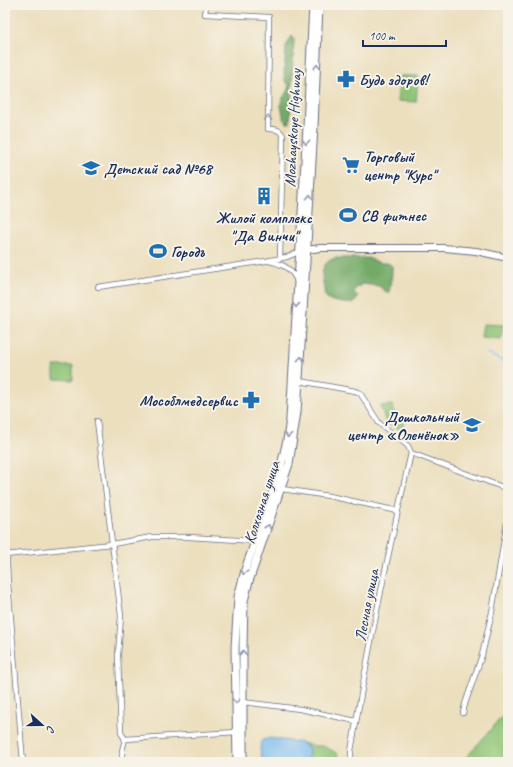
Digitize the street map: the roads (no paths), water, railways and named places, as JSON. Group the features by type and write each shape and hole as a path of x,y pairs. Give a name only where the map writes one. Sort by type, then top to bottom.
{"main road":[{"name":"Mozhayskoye Highway","path":"299,252 313,5"},
{"name":"Mozhayskoye Highway","path":"307,250 319,5"},
{"path":"307,250 327,248 444,248 476,251 508,258"},
{"name":"Колхозная улица","path":"243,762 243,619 246,589 282,489 294,441 300,380 307,250"},
{"name":"Колхозная улица","path":"237,762 235,648 238,597 243,576 279,474 287,440 292,390 299,252"}],"street":[{"path":"206,5 205,14 269,17 268,129 277,129 281,131 283,136 280,258"},
{"path":"98,287 266,261 307,250"},
{"path":"266,261 287,267 293,273 297,281"},
{"path":"300,380 360,393 379,423 408,446 411,453 505,488 508,491"},
{"path":"97,420 121,616 118,655 121,733 125,739 122,751 122,762"},
{"name":"Лесная улица","path":"352,762 351,751 356,721 411,453"},
{"path":"282,489 329,496 398,511"},
{"path":"463,713 482,655 492,612 508,516"},
{"path":"5,525 23,762"},
{"path":"6,554 112,544 152,537 216,538 255,541"},
{"path":"243,702 300,709 356,721"},
{"path":"125,739 237,732"}],"water":[{"path":"270,738 303,743 310,751 308,756 302,761 278,763 263,761 260,745 262,740"}],"waterway":[{"path":"487,353 508,364"}],"place":[{"name":"Будь здоров!","path":"346,79"},
{"name":"Торговый центр \"Курс\"","path":"351,165"},
{"name":"Детский сад №68","path":"91,168"},
{"name":"Жилой комплекс \"Да Винчи\"","path":"264,196"},
{"name":"СВ фитнес","path":"348,215"},
{"name":"Городъ","path":"158,251"},
{"name":"Мособлмедсервис","path":"251,400"},
{"name":"Дошкольный центр «Оленёнок»","path":"472,425"}]}
